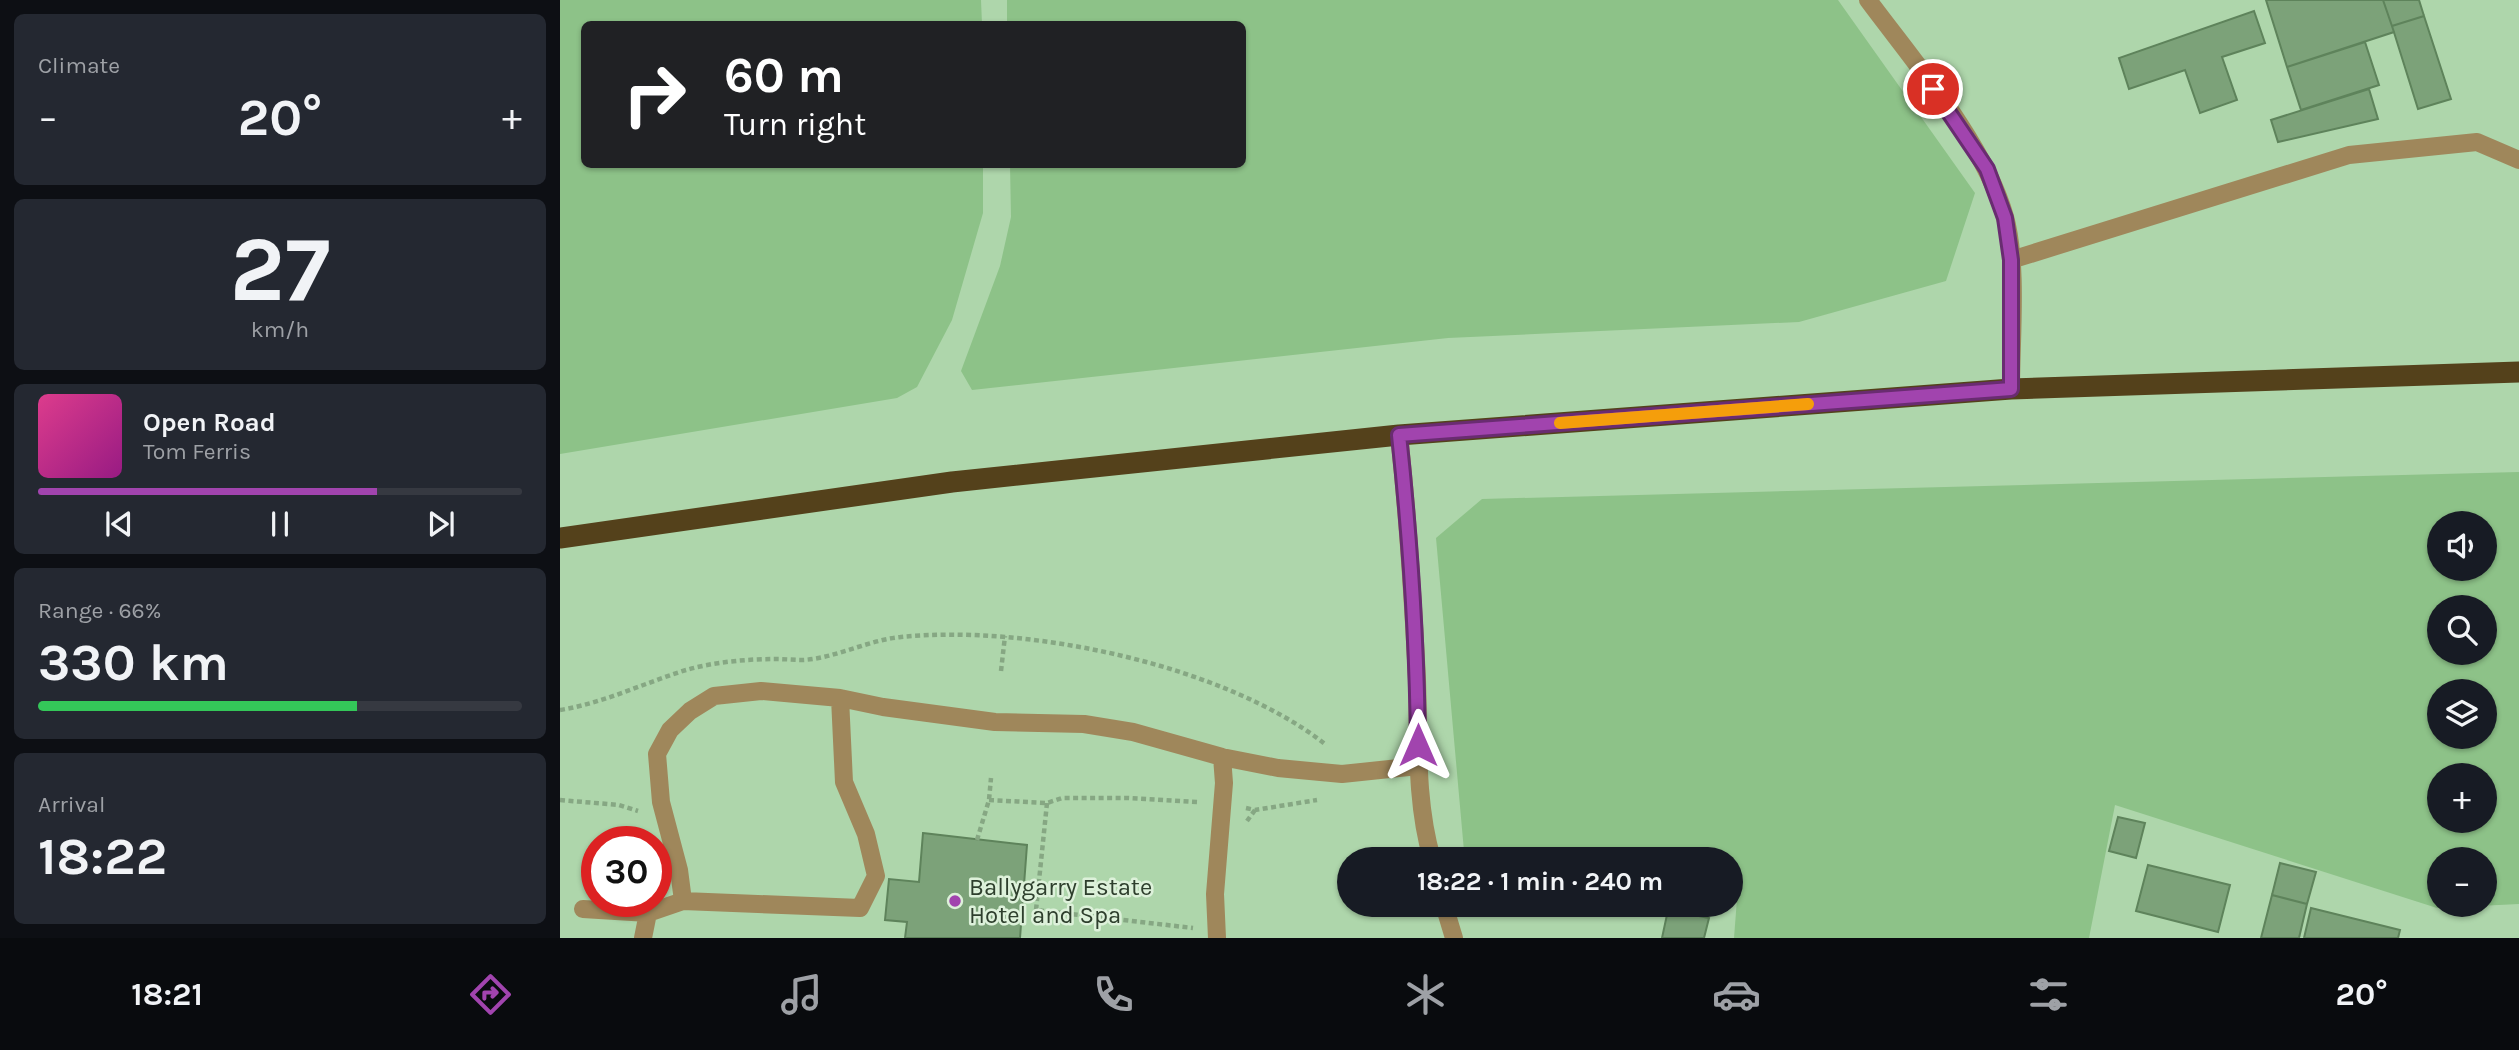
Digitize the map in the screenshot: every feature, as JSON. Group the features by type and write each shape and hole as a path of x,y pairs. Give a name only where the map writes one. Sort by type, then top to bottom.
{"highway":[{"path":"560,538 952,482 1399,435 2011,389 2519,372"}],"street":[{"path":"1868,0 1949,111 1987,169 2005,218 2011,260 2011,389"},
{"path":"2011,260 2349,155 2477,142 2519,160"},
{"path":"1399,435 1417,681 1418,766 1428,847"},
{"path":"682,901 679,870 661,802 657,754 670,730 690,711 715,696 734,692 761,691 840,698 883,707 995,722 1107,727 1222,757 1278,768 1342,774 1418,766"},
{"path":"672,905 682,901 860,908 876,876 866,834 844,782 840,698"},
{"path":"1209,934 1224,783 1222,757"},
{"path":"643,938 647,917"},
{"path":"1448,917 1454,938"}],"path":[{"path":"1002,671 1005,636"},
{"path":"560,710 619,695 688,670 734,662 804,660 900,637 1005,636 1095,649 1189,676 1253,701 1323,744 1332,745"},
{"path":"978,840 989,800 991,778"},
{"path":"989,800 1047,803 1062,798 1127,798 1202,803"},
{"path":"1236,806 1255,810 1319,799"},
{"path":"560,800 619,805 643,812 666,824"},
{"path":"1047,803 1036,910 1209,934"}],"green space":[{"path":"560,0 981,0 982,21 581,21 581,168 983,168 983,213 952,320 917,387 897,398 560,454"},
{"path":"1007,0 1838,0 1975,193 1946,281 1799,322 1448,338 972,390 961,371 1000,266 1011,217 1010,168 1246,168 1246,21 1007,21"},
{"path":"2519,472 2519,904 2497,905 2497,847 2427,847 2427,905 2115,805 2089,938 1734,938 1736,917 1743,917 1743,847 1464,847 1436,538 1482,499"}],"building":[{"path":"2266,0 2383,0 2394,32 2287,67"},
{"path":"2383,0 2419,0 2424,16 2392,26"},
{"path":"2254,11 2265,43 2222,57 2237,100 2200,113 2185,70 2129,89 2119,58"},
{"path":"2424,16 2451,99 2418,109 2392,26"},
{"path":"2365,42 2379,85 2301,110 2287,67"},
{"path":"2369,89 2378,119 2278,142 2271,120"},
{"path":"2118,817 2145,823 2136,858 2109,851"},
{"name":"Ballygarry Estate Hotel and Spa","path":"923,833 1027,845 1020,938 905,938 907,922 885,920 889,879 919,882"},
{"path":"2280,863 2316,872 2307,904 2272,895"},
{"path":"2148,865 2230,885 2218,932 2136,911"},
{"path":"2272,895 2307,904 2299,938 2261,938"},
{"path":"2311,908 2400,930 2398,938 2304,938"},
{"path":"1666,917 1709,918 1704,938 1662,938"}],"slow traffic":[{"path":"1560,423 1808,404"}],"place":[{"name":"Ballygarry Estate Hotel and Spa","path":"955,901"}],"route":[{"path":"1418,745 1417,681 1399,435 2011,389 2011,260 2005,218 1987,169 1933,89"}]}
